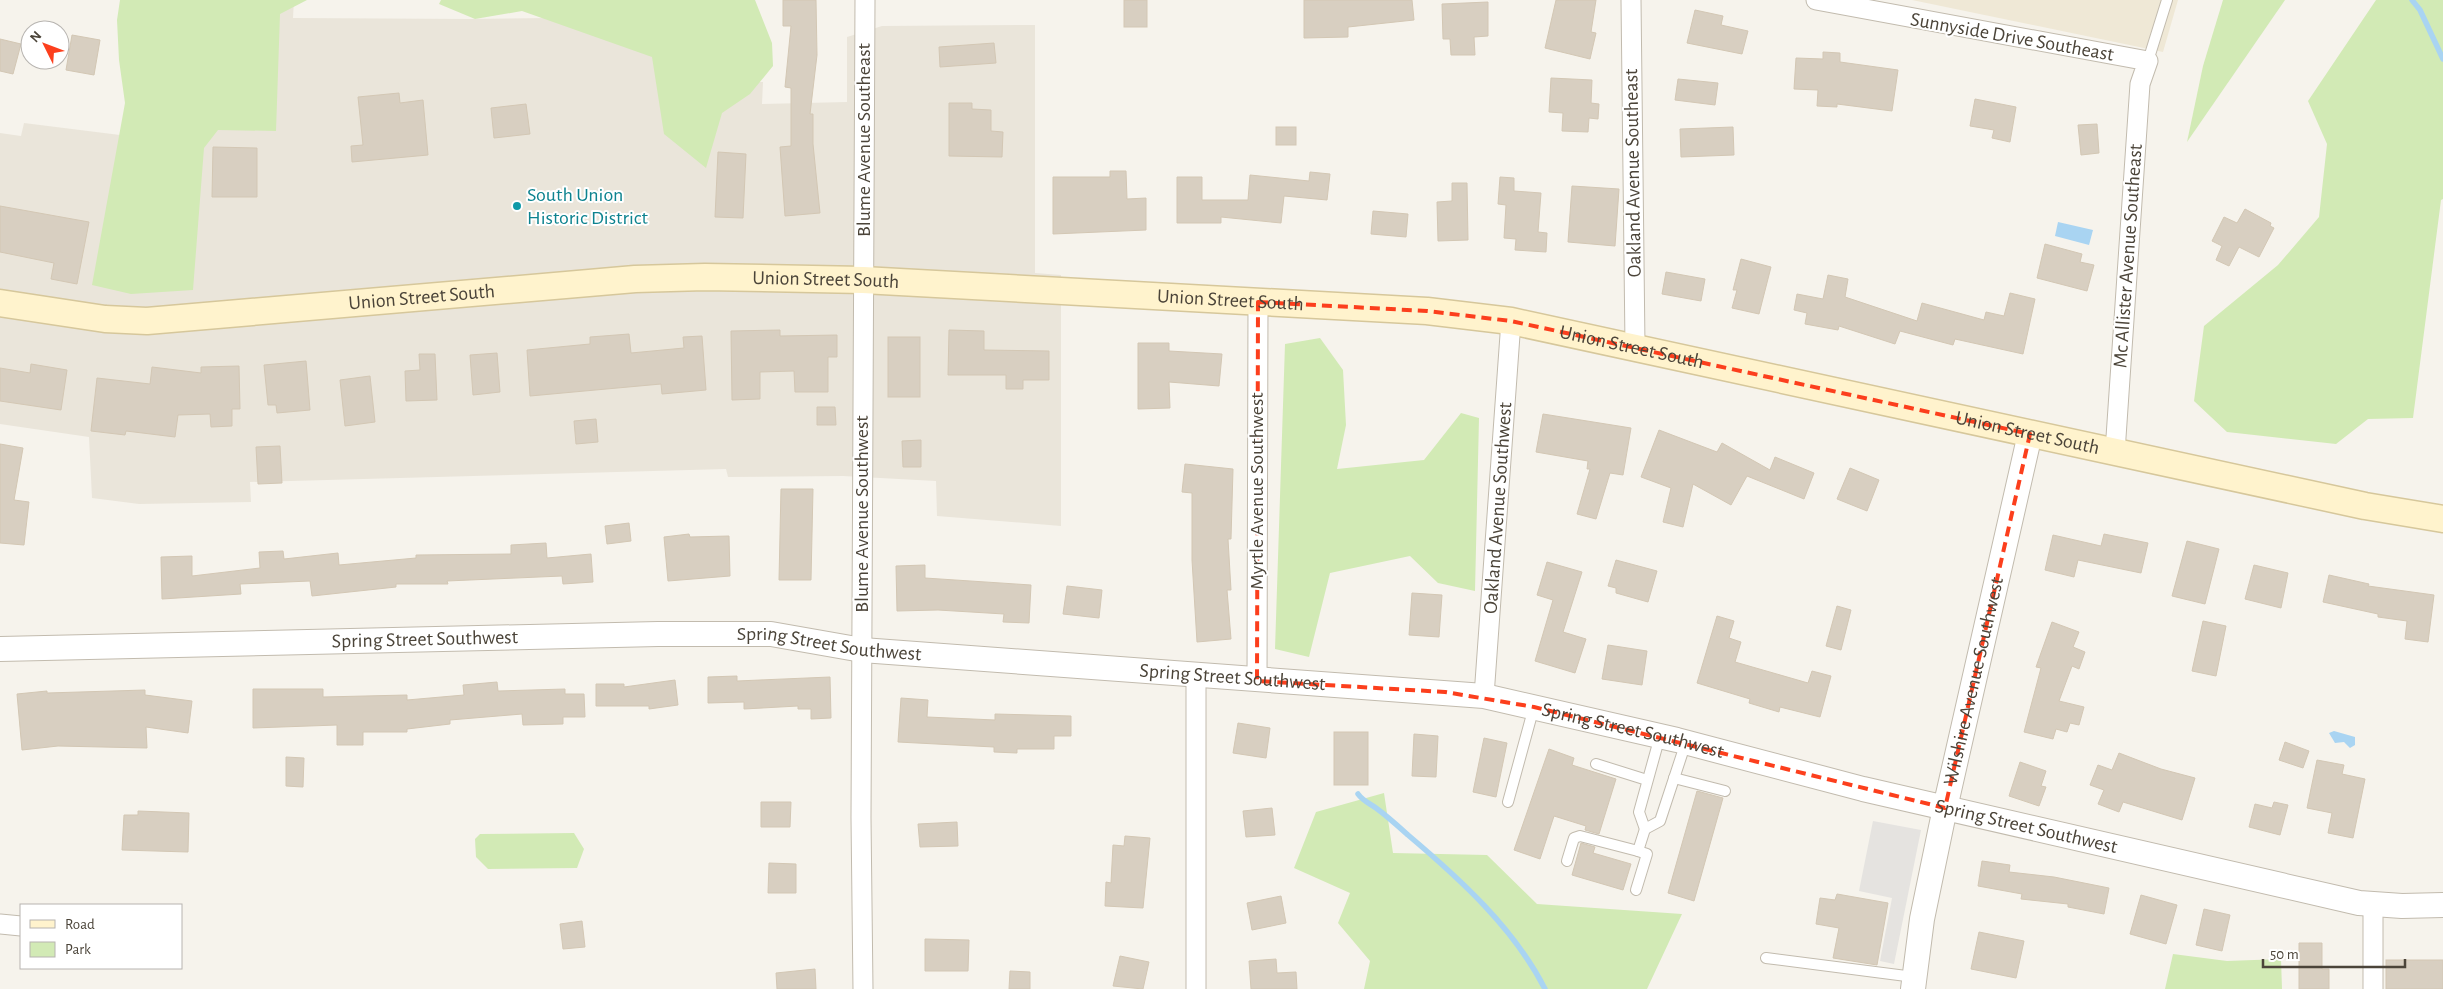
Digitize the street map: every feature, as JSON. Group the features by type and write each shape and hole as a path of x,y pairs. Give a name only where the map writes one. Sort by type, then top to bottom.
{"main road":[{"name":"Union Street South","path":"0,303 104,319 147,321 210,318 635,280 704,277 863,280 1427,311 1511,321 1635,346 2365,506 2443,519"}],"street":[{"name":"Blume Avenue Southeast","path":"863,280 865,0"},
{"name":"Oakland Avenue Southeast","path":"1631,0 1635,346"},
{"name":"Sunnyside Drive Southeast","path":"1816,0 1836,2 2148,61"},
{"name":"Mc Allister Avenue Southeast","path":"2115,452 2140,84 2148,61"},
{"name":"Blume Avenue Southwest","path":"863,280 863,989"},
{"name":"Myrtle Avenue Southwest","path":"1257,681 1258,302"},
{"name":"Oakland Avenue Southwest","path":"1484,696 1511,321"},
{"name":"Wilshire Avenue Southwest","path":"1913,983 1922,919 1945,808 2030,434"},
{"name":"Spring Street Southwest","path":"0,649 469,638 771,634 862,650 1257,681 1484,696 1686,742 1863,789 2350,900 2402,906 2443,905"},
{"path":"1196,676 1196,989"},
{"path":"2373,904 2373,989"},
{"path":"0,924 20,926"}],"lane":[{"path":"2148,61 2167,0"},
{"path":"1508,802 1534,708"},
{"path":"1638,851 1645,830 1639,812 1660,736"},
{"path":"1645,830 1660,821 1686,742"},
{"path":"1596,764 1647,780"},
{"path":"1674,778 1725,791"},
{"path":"1567,861 1574,838 1580,836 1647,854 1636,890"},
{"path":"1766,958 1913,983"}],"highlighted area":[{"path":"1258,302 1427,311 1511,321 2030,434 1945,808 1534,707 1445,692 1257,681"}],"shaded area":[{"name":"South Union Historic District","path":"219,0 294,0 293,18 470,19 717,16 717,81 763,82 762,104 847,102 847,37 882,26 1035,25 1035,273 1061,275 1061,526 937,516 936,481 843,476 728,477 726,469 250,482 251,502 139,504 92,498 89,437 0,424 0,133 21,136 24,123 120,135"},
{"path":"1912,0 2178,0 2163,52"},
{"path":"1873,821 1921,830 1894,964 1880,961 1892,898 1859,891"}],"green space":[{"path":"120,0 307,0 280,14 276,131 218,130 204,148 193,290 131,294 92,285 125,103 119,60 117,20"},
{"path":"441,0 755,0 772,43 773,66 750,94 722,113 706,168 664,134 652,57 522,11 475,19 439,4"},
{"path":"2223,0 2285,0 2187,142 2203,66"},
{"path":"2376,0 2443,0 2443,199 2441,200 2413,418 2368,419 2336,444 2227,432 2194,401 2204,326 2278,265 2319,217 2327,144 2308,101"},
{"path":"1320,338 1343,370 1346,425 1337,469 1424,460 1461,413 1479,418 1475,591 1438,583 1410,556 1330,573 1309,657 1275,649 1285,344"},
{"path":"1384,793 1393,853 1487,855 1537,904 1682,914 1647,989 1364,989 1370,961 1338,923 1350,893 1294,868 1316,812"},
{"path":"574,833 584,849 577,868 488,869 476,857 475,839 480,834"},
{"path":"2173,954 2227,961 2281,959 2282,989 2165,989"}],"water":[{"path":"2058,222 2093,230 2089,245 2055,236"},
{"path":"2334,731 2355,737 2355,745 2350,748 2344,742 2335,743 2329,733"}],"building":[{"path":"783,0 816,0 817,55 810,114 813,114 813,144 820,213 785,216 780,147 791,146 791,88 785,87 791,26 783,26"},
{"path":"1124,0 1147,0 1147,27 1124,27"},
{"path":"1304,0 1412,0 1414,20 1348,27 1348,37 1304,38"},
{"path":"1556,0 1596,0 1591,32 1596,33 1590,59 1545,48"},
{"path":"1488,2 1488,36 1474,37 1475,55 1451,55 1450,39 1443,39 1442,4"},
{"path":"1695,10 1723,16 1721,25 1748,31 1742,54 1687,43"},
{"path":"72,35 100,40 94,75 66,70 70,70"},
{"path":"0,39 20,44 13,74 0,71"},
{"path":"994,43 996,63 940,67 939,47"},
{"path":"1823,52 1840,53 1840,62 1898,70 1892,111 1837,104 1837,107 1817,106 1818,90 1794,89 1796,58 1823,59"},
{"path":"1551,78 1592,80 1591,103 1599,104 1598,119 1589,118 1588,132 1562,131 1563,113 1549,112"},
{"path":"1678,79 1718,83 1715,105 1675,100"},
{"path":"399,93 400,103 423,100 428,155 352,162 351,146 363,145 358,97"},
{"path":"1975,99 2016,107 2010,142 1992,138 1994,130 1970,126"},
{"path":"949,103 972,103 972,109 991,110 991,131 1003,132 1002,157 949,156"},
{"path":"526,104 530,134 494,138 491,108"},
{"path":"2097,124 2099,153 2081,155 2078,125"},
{"path":"1276,127 1296,127 1296,145 1276,145"},
{"path":"1733,127 1734,155 1681,157 1680,129"},
{"path":"213,147 257,148 257,197 212,197"},
{"path":"718,152 746,154 743,218 715,217"},
{"path":"1110,171 1126,171 1127,199 1146,198 1146,230 1053,234 1053,177 1110,177"},
{"path":"1310,172 1330,174 1327,200 1284,196 1281,223 1221,217 1221,223 1177,223 1177,177 1202,177 1202,200 1248,200 1250,175 1309,181"},
{"path":"1500,177 1514,178 1514,191 1541,193 1538,232 1547,233 1546,252 1515,250 1516,239 1504,238 1506,205 1498,204"},
{"path":"1452,183 1467,183 1468,240 1438,241 1437,202 1452,201"},
{"path":"1572,186 1619,189 1615,246 1568,242"},
{"path":"0,206 89,222 77,284 51,279 54,263 0,252"},
{"path":"2245,209 2271,223 2270,226 2274,228 2259,257 2239,247 2229,266 2216,260 2222,246 2212,241 2224,217 2237,223"},
{"path":"1373,211 1408,214 1406,237 1371,234"},
{"path":"2045,244 2082,254 2080,262 2094,265 2087,291 2037,278"},
{"path":"1741,259 1771,267 1759,314 1732,308 1737,290 1733,290"},
{"path":"1666,272 1705,279 1701,301 1662,294"},
{"path":"1828,275 1848,279 1845,297 1917,321 1922,303 1984,320 1986,312 2004,316 2010,293 2035,299 2023,354 1955,339 1953,345 1900,331 1895,344 1839,326 1838,330 1805,324 1807,313 1794,310 1797,294 1823,299"},
{"path":"780,330 780,336 837,335 837,357 828,357 828,392 795,392 794,371 760,372 760,399 732,400 731,331"},
{"path":"949,330 984,331 984,350 1049,351 1049,380 1023,380 1023,389 1006,389 1006,375 948,375"},
{"path":"629,334 631,353 684,348 683,337 702,336 706,390 662,394 661,384 530,396 527,350 590,344 590,337"},
{"path":"888,337 920,337 920,397 888,397"},
{"path":"1138,343 1169,343 1169,351 1222,354 1219,386 1169,382 1170,408 1138,409"},
{"path":"497,353 500,392 473,395 470,355"},
{"path":"419,354 435,354 437,400 406,401 405,371 420,370"},
{"path":"306,361 310,410 277,413 276,405 268,405 264,365"},
{"path":"31,364 67,370 61,410 0,401 0,368 30,373"},
{"path":"239,366 240,409 232,409 232,426 211,427 210,414 178,415 175,437 126,431 125,435 91,431 97,378 150,384 152,367 201,373 201,367"},
{"path":"370,376 375,422 345,426 340,380"},
{"path":"817,407 835,407 836,425 817,425"},
{"path":"1543,414 1631,428 1623,475 1610,473 1596,519 1577,514 1590,469 1587,469 1588,461 1536,452"},
{"path":"596,419 598,442 576,444 574,421"},
{"path":"1659,430 1717,452 1722,443 1770,470 1775,457 1814,473 1804,499 1747,476 1731,505 1693,484 1683,527 1663,522 1671,488 1641,477"},
{"path":"921,440 921,467 903,467 902,441"},
{"path":"0,444 23,448 14,500 29,502 24,545 0,543"},
{"path":"280,446 282,483 258,484 256,447"},
{"path":"1185,464 1233,469 1231,539 1228,539 1231,590 1227,590 1231,639 1197,642 1192,560 1192,493 1182,492"},
{"path":"1850,468 1879,480 1867,511 1837,499"},
{"path":"781,489 813,489 811,580 779,580"},
{"path":"629,523 631,541 607,544 605,526"},
{"path":"689,534 690,537 729,536 730,576 668,581 664,537"},
{"path":"2104,534 2148,543 2141,573 2078,560 2074,577 2045,570 2053,535 2101,546"},
{"path":"2187,541 2219,549 2205,604 2172,596"},
{"path":"546,543 547,558 591,554 593,582 563,584 562,576 447,581 448,584 396,584 396,587 312,596 310,581 240,584 241,594 162,599 161,557 192,556 192,576 260,568 259,552 283,551 284,559 338,553 339,565 416,558 416,555 511,554 511,545"},
{"path":"1616,560 1657,571 1648,602 1616,593 1616,588 1608,586"},
{"path":"1547,562 1582,572 1563,632 1586,639 1575,673 1535,661 1553,600 1537,595"},
{"path":"925,565 925,578 1031,585 1029,623 1003,622 1004,614 938,610 897,611 896,566"},
{"path":"2254,565 2288,573 2281,608 2245,599"},
{"path":"2329,575 2369,584 2368,586 2434,595 2428,642 2405,639 2407,621 2378,617 2378,614 2323,602"},
{"path":"1067,586 1102,590 1099,618 1063,614"},
{"path":"1412,593 1442,595 1439,637 1409,635"},
{"path":"1837,606 1851,610 1841,650 1826,646"},
{"path":"1717,616 1734,621 1729,638 1741,642 1735,662 1808,683 1812,671 1831,676 1820,717 1780,707 1779,712 1749,703 1750,699 1697,683"},
{"path":"2203,621 2226,626 2216,676 2192,671"},
{"path":"2052,622 2079,632 2073,647 2085,652 2079,669 2072,666 2059,701 2084,707 2079,725 2070,723 2067,732 2056,729 2053,739 2024,732 2041,668 2036,667"},
{"path":"1608,645 1647,651 1642,685 1602,679"},
{"path":"737,676 737,681 830,677 831,718 811,719 811,709 798,709 798,706 744,709 744,702 708,703 708,677"},
{"path":"675,680 678,705 649,709 649,706 596,706 596,684 624,684 624,687"},
{"path":"497,682 498,691 565,689 565,694 584,694 585,717 563,717 563,724 523,725 522,714 450,720 450,724 407,729 407,732 363,732 363,745 337,745 337,725 253,728 253,689 323,689 323,697 407,695 407,700 464,695 463,685"},
{"path":"145,690 145,695 192,701 188,733 146,727 147,748 58,746 22,750 17,694 47,691 47,693"},
{"path":"901,698 928,700 927,717 995,720 995,714 1071,716 1071,736 1054,736 1054,749 1017,749 1017,753 994,752 994,747 898,742"},
{"path":"1238,723 1270,728 1266,758 1233,753"},
{"path":"1334,732 1368,732 1368,785 1334,785"},
{"path":"1414,734 1438,736 1436,777 1412,776"},
{"path":"1484,738 1507,743 1496,797 1473,792"},
{"path":"2285,742 2309,751 2303,768 2279,760"},
{"path":"1549,749 1574,758 1572,765 1616,779 1599,834 1585,830 1586,826 1554,816 1540,859 1514,850"},
{"path":"2119,753 2161,769 2195,778 2182,820 2123,802 2119,812 2098,804 2104,790 2090,785 2098,765 2112,770"},
{"path":"286,757 304,758 303,787 286,786"},
{"path":"2317,760 2344,765 2342,774 2365,779 2353,838 2328,833 2332,813 2307,808"},
{"path":"2020,762 2046,771 2041,786 2046,787 2039,806 2009,796"},
{"path":"1697,791 1723,798 1694,901 1668,893"},
{"path":"761,802 791,802 790,827 761,827"},
{"path":"2274,802 2288,805 2280,835 2249,827 2255,804 2272,808"},
{"path":"1272,808 1275,835 1246,837 1243,811"},
{"path":"138,811 189,813 188,852 122,850 124,815 138,815"},
{"path":"957,822 958,846 920,847 918,824"},
{"path":"1125,836 1150,838 1143,908 1105,906 1106,882 1111,883 1113,845 1124,846"},
{"path":"1581,843 1595,847 1593,853 1631,864 1623,890 1572,875"},
{"path":"1982,861 2010,865 2009,872 2054,877 2109,888 2104,914 2068,907 2068,904 2021,899 2022,894 1978,886"},
{"path":"769,863 796,864 796,893 768,893"},
{"path":"1837,894 1888,903 1877,965 1833,958 1839,928 1816,924 1820,898 1835,900"},
{"path":"2141,895 2177,905 2166,944 2130,934"},
{"path":"1281,896 1286,923 1252,930 1247,903"},
{"path":"2204,909 2230,915 2222,951 2196,945"},
{"path":"582,921 585,947 563,949 560,924"},
{"path":"1979,932 2024,941 2016,978 1971,969"},
{"path":"925,939 969,940 968,971 925,971"},
{"path":"2299,943 2322,943 2322,969 2329,969 2329,989 2299,989"},
{"path":"1120,956 1149,962 1143,989 1113,986"},
{"path":"1276,959 1277,973 1296,972 1297,989 1251,989 1249,961"},
{"path":"2386,960 2443,960 2443,989 2386,989"},
{"path":"815,969 816,989 777,989 776,973"},
{"path":"1010,971 1030,972 1030,989 1009,989"}],"waterway":[{"path":"2412,0 2420,10 2443,59"},
{"path":"1358,794 1428,852 1466,887 1518,945 1545,989"}],"place":[{"name":"South Union Historic District","path":"517,206"}]}
